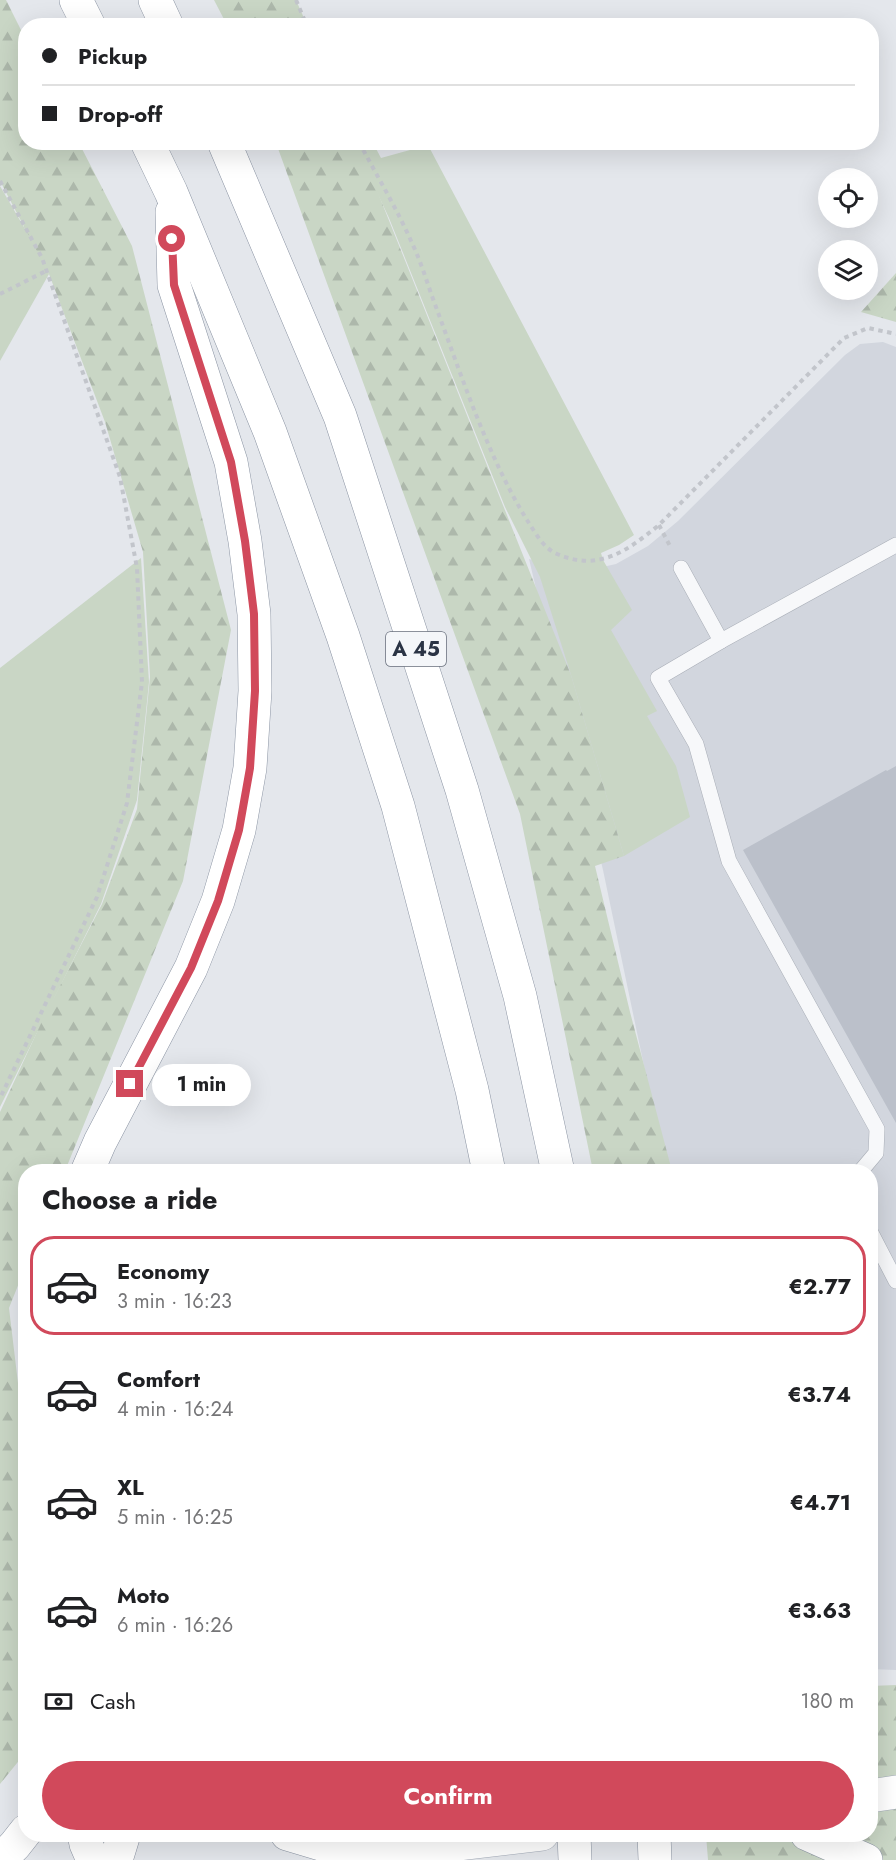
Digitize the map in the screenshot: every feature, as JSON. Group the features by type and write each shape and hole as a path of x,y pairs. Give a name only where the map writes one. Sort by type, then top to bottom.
{"main road":[{"path":"76,0 85,18"},
{"path":"155,0 163,18"},
{"path":"151,150 171,192 270,432 343,636 398,806 472,1090 487,1164"},
{"name":"A 45","path":"227,150 339,416 462,790 519,996 556,1164"},
{"path":"90,1164 191,968 214,911 239,830 250,768 255,691 254,625 245,541 231,462 174,285 171,192"},
{"path":"878,1795 896,1792"},
{"path":"0,1860 18,1841"},
{"path":"86,1842 93,1860"},
{"path":"116,1860 122,1842"},
{"path":"314,1842 361,1856"},
{"path":"328,1860 476,1842"},
{"path":"574,1842 575,1860"},
{"path":"654,1842 655,1860"},
{"path":"825,1842 866,1860"}],"lane":[{"path":"867,1164 876,1153 877,1129 729,861 696,744 658,678 896,545"},
{"path":"681,568 721,641"},
{"path":"878,1246 896,1281"}],"path":[{"path":"296,0 304,18"},
{"path":"363,150 412,244 466,389 500,468 517,503 539,539 555,553 577,559 603,560 633,546 659,525 844,338 868,328 896,334"},
{"path":"0,181 42,258 120,477 137,568 142,682 127,803 97,897 0,1098"},
{"path":"0,294 46,271"}],"shaded area":[{"path":"883,342 896,347 896,1670 878,1669 878,1164 665,1164 603,870 529,559 560,567 589,570 616,564 648,546 678,521 845,355 860,344"}],"green space":[{"path":"0,0 6,0 18,24 18,150 83,150 132,246 231,630 183,881 68,1164 18,1164 18,1286 9,1308 18,1383 18,1762 0,1784 0,1112 44,1017 102,904 137,809 150,677 143,552 105,422 49,274 0,181"},
{"path":"214,0 296,0 304,18 223,18"},
{"path":"279,150 361,150 571,675 624,856 595,866 670,1164 592,1164 520,814"},
{"path":"357,150 377,150 381,158 410,150 431,150 634,535 601,553 632,610 611,630 657,711 647,716 676,766 690,817 624,856 540,577 505,507 389,218"},
{"path":"0,186 49,274 0,361"},
{"path":"896,273 896,322 861,312 872,300 878,300 878,293"},
{"path":"141,558 149,682 137,800 101,904 0,1107 0,668"},
{"path":"896,1685 896,1860 708,1860 707,1842 878,1842 878,1686"}],"building":[{"path":"896,766 896,1123 743,850"}],"route":[{"path":"130,1084 191,968 218,901 239,830 250,768 255,691 254,614 245,541 231,462 174,285 172,239"}]}
